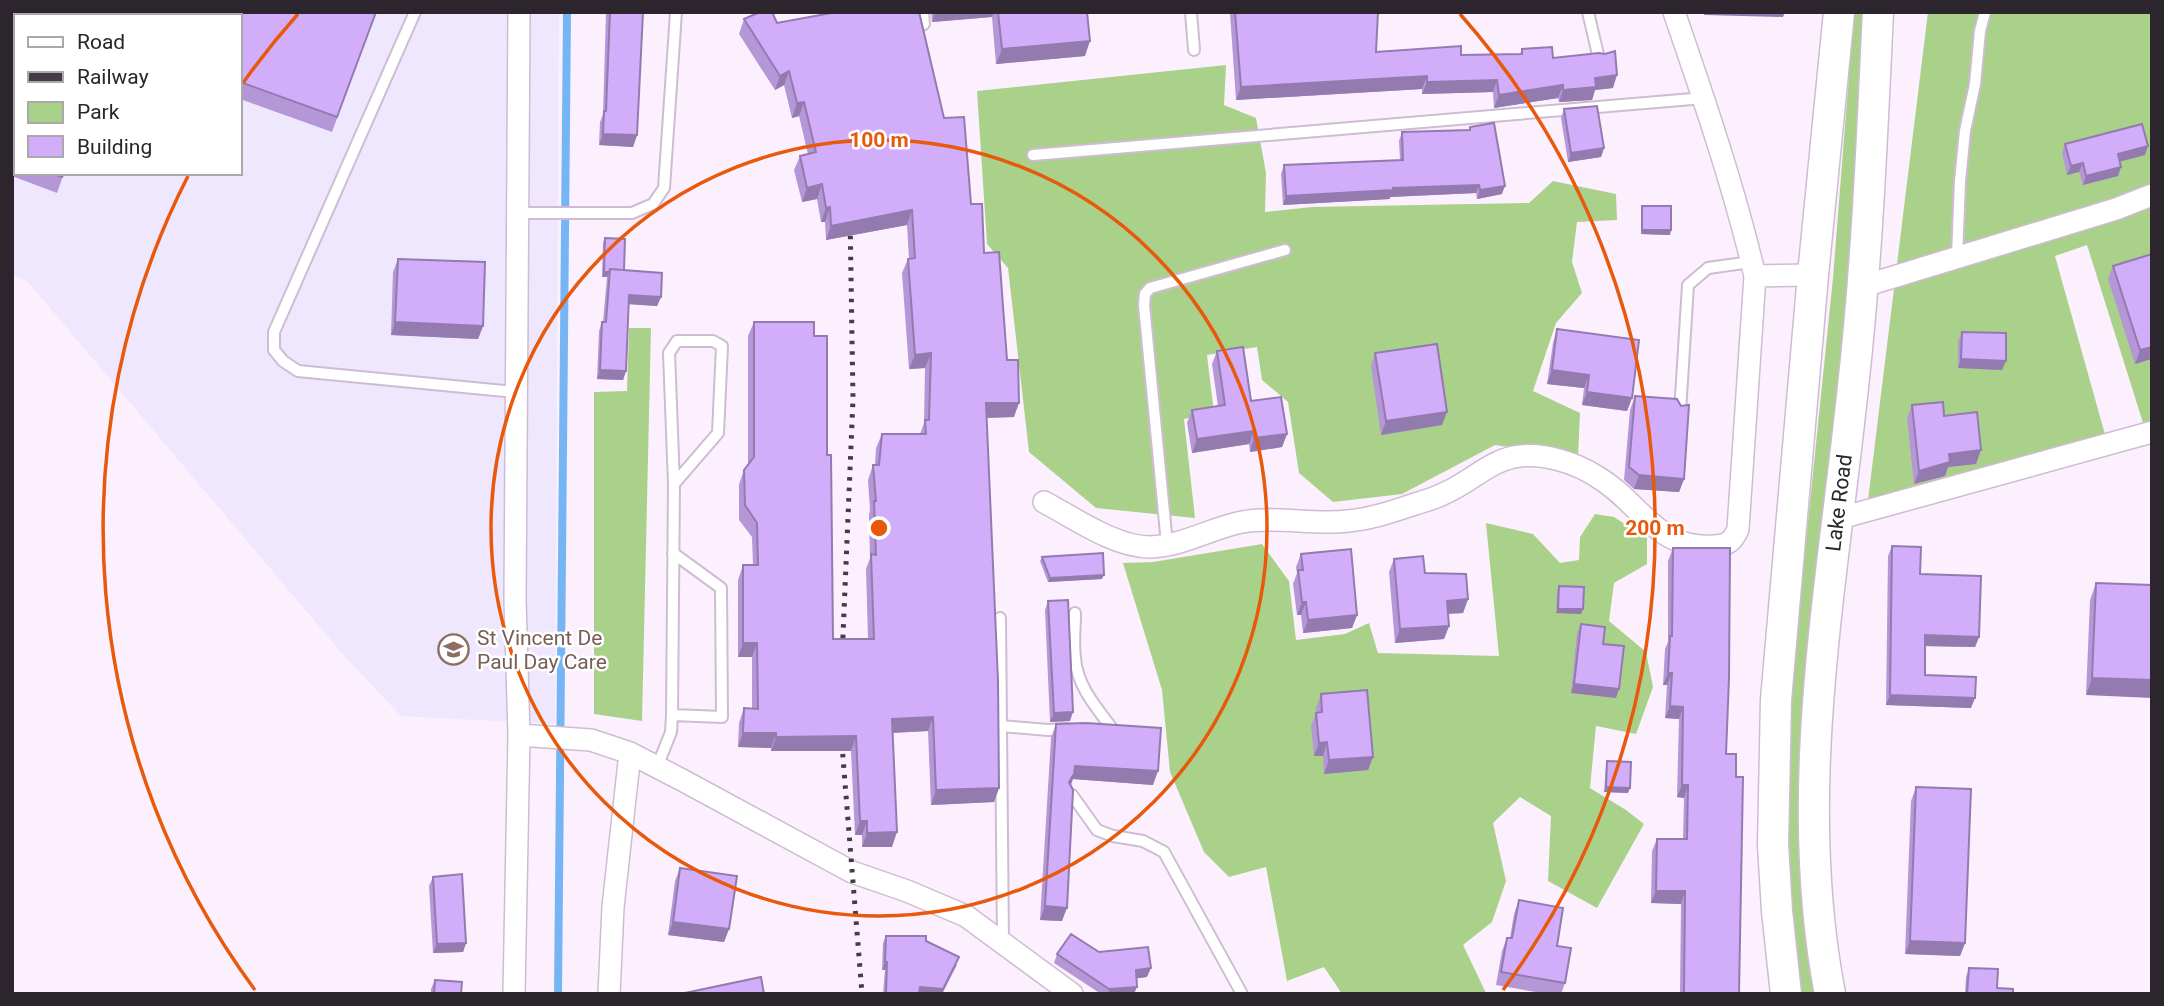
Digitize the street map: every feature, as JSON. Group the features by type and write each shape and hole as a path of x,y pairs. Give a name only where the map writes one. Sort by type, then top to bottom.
{"main road":[{"name":"Lake Road","path":"1786,994 1773,845 1776,700 1839,12"},
{"name":"Lake Road","path":"1830,994 1819,921 1814,778 1823,642 1864,286 1878,12"}],"street":[{"path":"514,994 519,735 515,600 519,12"},
{"path":"1044,502 1121,542 1150,547 1186,541 1241,522 1348,521 1392,512 1447,493 1489,466 1520,456 1559,459 1597,476 1665,536 1683,544 1704,547 1726,545 1734,539 1738,529 1753,269 1704,98 1674,12"},
{"path":"1864,286 2116,209 2152,195"},
{"path":"1753,269 1813,275"},
{"path":"1837,519 2152,432"},
{"path":"519,735 591,740 630,753 852,872 966,916 1072,994"},
{"path":"609,994 613,907 630,753"}],"lane":[{"path":"415,12 274,332 274,351 298,371 516,392"},
{"path":"517,213 632,213 653,204 664,188 676,12"},
{"path":"923,12 924,24"},
{"path":"1191,12 1194,50"},
{"path":"1588,12 1599,59"},
{"path":"1957,257 1965,131 1985,12"},
{"path":"1033,155 1704,98"},
{"path":"1167,544 1145,294 1150,288 1285,250"},
{"path":"1680,412 1688,285 1708,268 1753,269"},
{"path":"657,767 671,732 673,715 674,484 669,353 677,341 713,341 722,346 718,433 674,484"},
{"path":"673,554 721,588 722,717 673,715"},
{"path":"1074,613 1074,658 1088,697 1105,727 1124,729"},
{"path":"1000,618 1003,943"},
{"path":"1001,726 1075,729"},
{"path":"1072,795 1097,830 1113,836 1143,841 1164,852 1242,994"}],"shaded area":[{"path":"12,12 559,12 555,724 401,716 345,657 28,282 12,274"}],"green space":[{"path":"1854,12 1867,12 1860,144 1803,864 1815,994 1802,994 1791,904 1786,817 1788,717 1833,278"},
{"path":"1928,12 2152,12 2152,427 2145,429 2087,245 2055,256 2106,438 1868,500"},
{"path":"1226,65 1224,105 1256,118 1266,173 1265,212 1312,207 1529,203 1553,181 1616,194 1617,220 1577,222 1572,262 1582,293 1556,323 1533,391 1580,413 1578,457 1495,445 1402,494 1333,502 1299,473 1288,402 1262,380 1257,347 1207,355 1214,413 1184,419 1195,518 1096,508 1029,452 1008,268 987,244 977,91"},
{"path":"629,328 651,328 642,721 594,714 594,392 627,391"},
{"path":"1595,514 1614,517 1647,538 1647,564 1614,583 1609,621 1646,652 1653,687 1636,734 1596,726 1590,788 1644,824 1597,908 1548,881 1551,816 1520,797 1493,823 1506,881 1492,922 1463,945 1488,994 1342,994 1324,967 1287,981 1266,867 1229,877 1204,852 1170,772 1162,690 1123,563 1153,562 1262,544 1289,581 1296,640 1345,634 1369,623 1378,653 1499,656 1486,523 1533,534 1560,563 1579,560 1580,537"}],"building":[{"path":"12,12 376,12 337,117 242,83 242,14 14,14 12,159"},
{"path":"610,12 643,12 637,135 603,134"},
{"path":"760,12 772,12 777,23 837,12 919,12 944,118 964,117 971,204 982,204 984,253 999,252 1007,360 1018,360 1019,403 986,403 998,681 999,788 936,790 933,717 892,719 897,832 867,833 867,821 860,821 856,736 776,737 776,733 743,733 744,708 758,709 757,643 743,643 743,565 758,565 757,523 745,505 744,470 754,457 754,322 814,322 814,336 827,336 827,455 831,455 833,639 874,639 871,554 876,555 876,501 873,465 879,465 882,434 926,434 925,420 929,420 931,353 915,355 908,259 915,258 912,210 831,226 830,207 826,208 822,184 807,188 800,156 816,152 804,102 797,103 789,71 780,76 744,19"},
{"path":"998,12 1087,12 1090,41 1002,49"},
{"path":"1235,12 1378,12 1376,52 1461,46 1461,55 1522,54 1522,49 1552,47 1553,58 1615,51 1617,75 1595,78 1596,87 1563,90 1563,85 1499,95 1497,80 1427,82 1427,76 1241,87"},
{"path":"1597,106 1604,148 1571,153 1564,109"},
{"path":"1494,123 1505,186 1480,190 1479,185 1393,188 1286,196 1284,165 1403,160 1402,132 1470,130 1470,127"},
{"path":"2142,124 2148,146 2118,154 2121,167 2086,176 2083,163 2071,166 2065,144"},
{"path":"1642,206 1671,206 1671,230 1642,230"},
{"path":"605,238 625,239 624,270 610,269 609,272 604,272"},
{"path":"2152,254 2152,347 2140,350 2113,266"},
{"path":"398,259 485,262 483,326 395,322"},
{"path":"610,269 662,273 661,297 629,295 626,371 600,370 602,322 606,322"},
{"path":"1557,329 1639,340 1632,398 1587,392 1589,375 1552,370"},
{"path":"1962,332 2006,333 2006,361 1961,359"},
{"path":"1437,344 1447,412 1386,421 1375,353"},
{"path":"1243,347 1251,401 1281,397 1287,434 1254,438 1254,431 1197,439 1192,410 1225,405 1217,351"},
{"path":"1635,396 1677,399 1681,406 1689,405 1684,479 1639,475 1629,467"},
{"path":"1943,402 1944,416 1977,412 1981,450 1949,454 1950,462 1919,471 1912,405"},
{"path":"1892,546 1921,547 1920,574 1981,576 1979,637 1925,635 1925,675 1976,677 1975,698 1890,695"},
{"path":"1673,548 1730,548 1726,754 1736,754 1736,777 1743,777 1739,994 1684,994 1685,891 1656,891 1657,839 1687,839 1688,785 1682,785 1683,707 1670,706 1672,673 1668,673 1672,636"},
{"path":"1351,549 1357,615 1308,620 1306,602 1302,602 1298,570 1303,570 1301,554"},
{"path":"1103,553 1104,575 1050,578 1042,557"},
{"path":"1423,556 1425,573 1466,574 1468,599 1447,601 1449,626 1400,629 1394,559"},
{"path":"2096,583 2152,585 2152,680 2092,678"},
{"path":"1559,586 1584,587 1583,609 1558,609"},
{"path":"1068,600 1073,712 1054,713 1048,601"},
{"path":"1581,624 1605,627 1603,644 1624,646 1619,689 1574,684"},
{"path":"1367,690 1373,757 1329,760 1327,742 1319,743 1316,713 1322,712 1321,694"},
{"path":"1086,723 1161,728 1158,771 1075,766 1069,782 1073,790 1067,908 1045,906 1056,724"},
{"path":"1607,761 1631,762 1630,788 1606,787"},
{"path":"1916,787 1971,789 1965,943 1910,941"},
{"path":"680,868 737,876 729,929 673,922"},
{"path":"462,874 466,943 437,944 433,877"},
{"path":"1519,900 1563,908 1557,946 1571,948 1565,983 1501,972 1507,938 1512,938"},
{"path":"1071,934 1099,952 1148,947 1151,968 1136,970 1137,987 1109,989 1057,954"},
{"path":"886,936 926,936 926,941 959,957 943,989 920,987 919,994 886,994"},
{"path":"1969,968 1998,969 1997,988 2013,989 2013,994 1967,994"},
{"path":"761,977 764,994 680,994"},
{"path":"435,980 462,982 461,994 434,994"}],"waterway":[{"path":"558,994 567,12"}],"railway":[{"path":"842,659 853,399 850,215"},
{"path":"841,733 862,994"}],"place":[{"name":"St Vincent De Paul Day Care","path":"454,650"}]}
